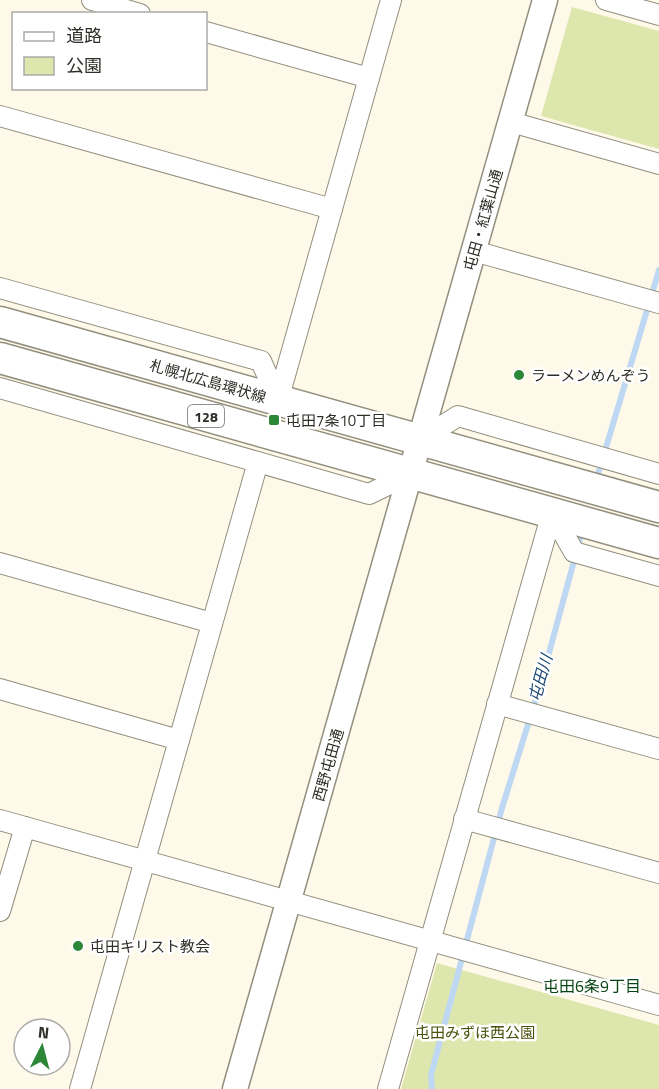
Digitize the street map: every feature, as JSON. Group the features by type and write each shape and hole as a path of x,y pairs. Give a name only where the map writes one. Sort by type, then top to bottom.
{"main road":[{"name":"札幌北広島環状線","path":"0,322 659,507"},
{"name":"128","path":"0,358 412,474 560,520 606,528 659,543"}],"street":[{"path":"92,0 133,12"},
{"path":"278,400 391,0"},
{"name":"屯田・紅葉山通","path":"420,440 545,0"},
{"path":"606,0 659,15"},
{"path":"207,32 369,78"},
{"path":"0,116 332,209"},
{"path":"511,122 659,164"},
{"path":"474,251 659,303"},
{"path":"0,288 261,361 278,400"},
{"path":"0,388 369,494 412,474"},
{"path":"420,440 458,416 659,474"},
{"name":"西野屯田通","path":"236,1089 420,440"},
{"path":"80,1089 258,462"},
{"path":"560,520 574,552 659,576"},
{"path":"388,1089 437,943 504,706 560,520"},
{"path":"0,563 212,623"},
{"path":"0,688 179,740"},
{"path":"504,706 659,749"},
{"path":"0,820 659,1005"},
{"path":"471,821 659,873"},
{"path":"0,911 25,827"}],"green space":[{"path":"572,7 659,31 659,149 541,116"},
{"name":"屯田みずほ西公園","path":"437,963 659,1025 659,1089 401,1089"}],"waterway":[{"name":"屯田川","path":"596,481 659,270"},
{"name":"屯田川","path":"432,1089 431,1075 502,808 540,686 583,528"}],"place":[{"name":"ラーメンめんぞう","path":"519,375"},
{"name":"屯田7条10丁目","path":"274,420"},
{"name":"屯田キリスト教会","path":"78,946"}],"district":[{"name":"屯田6条9丁目","path":"592,986"}]}
